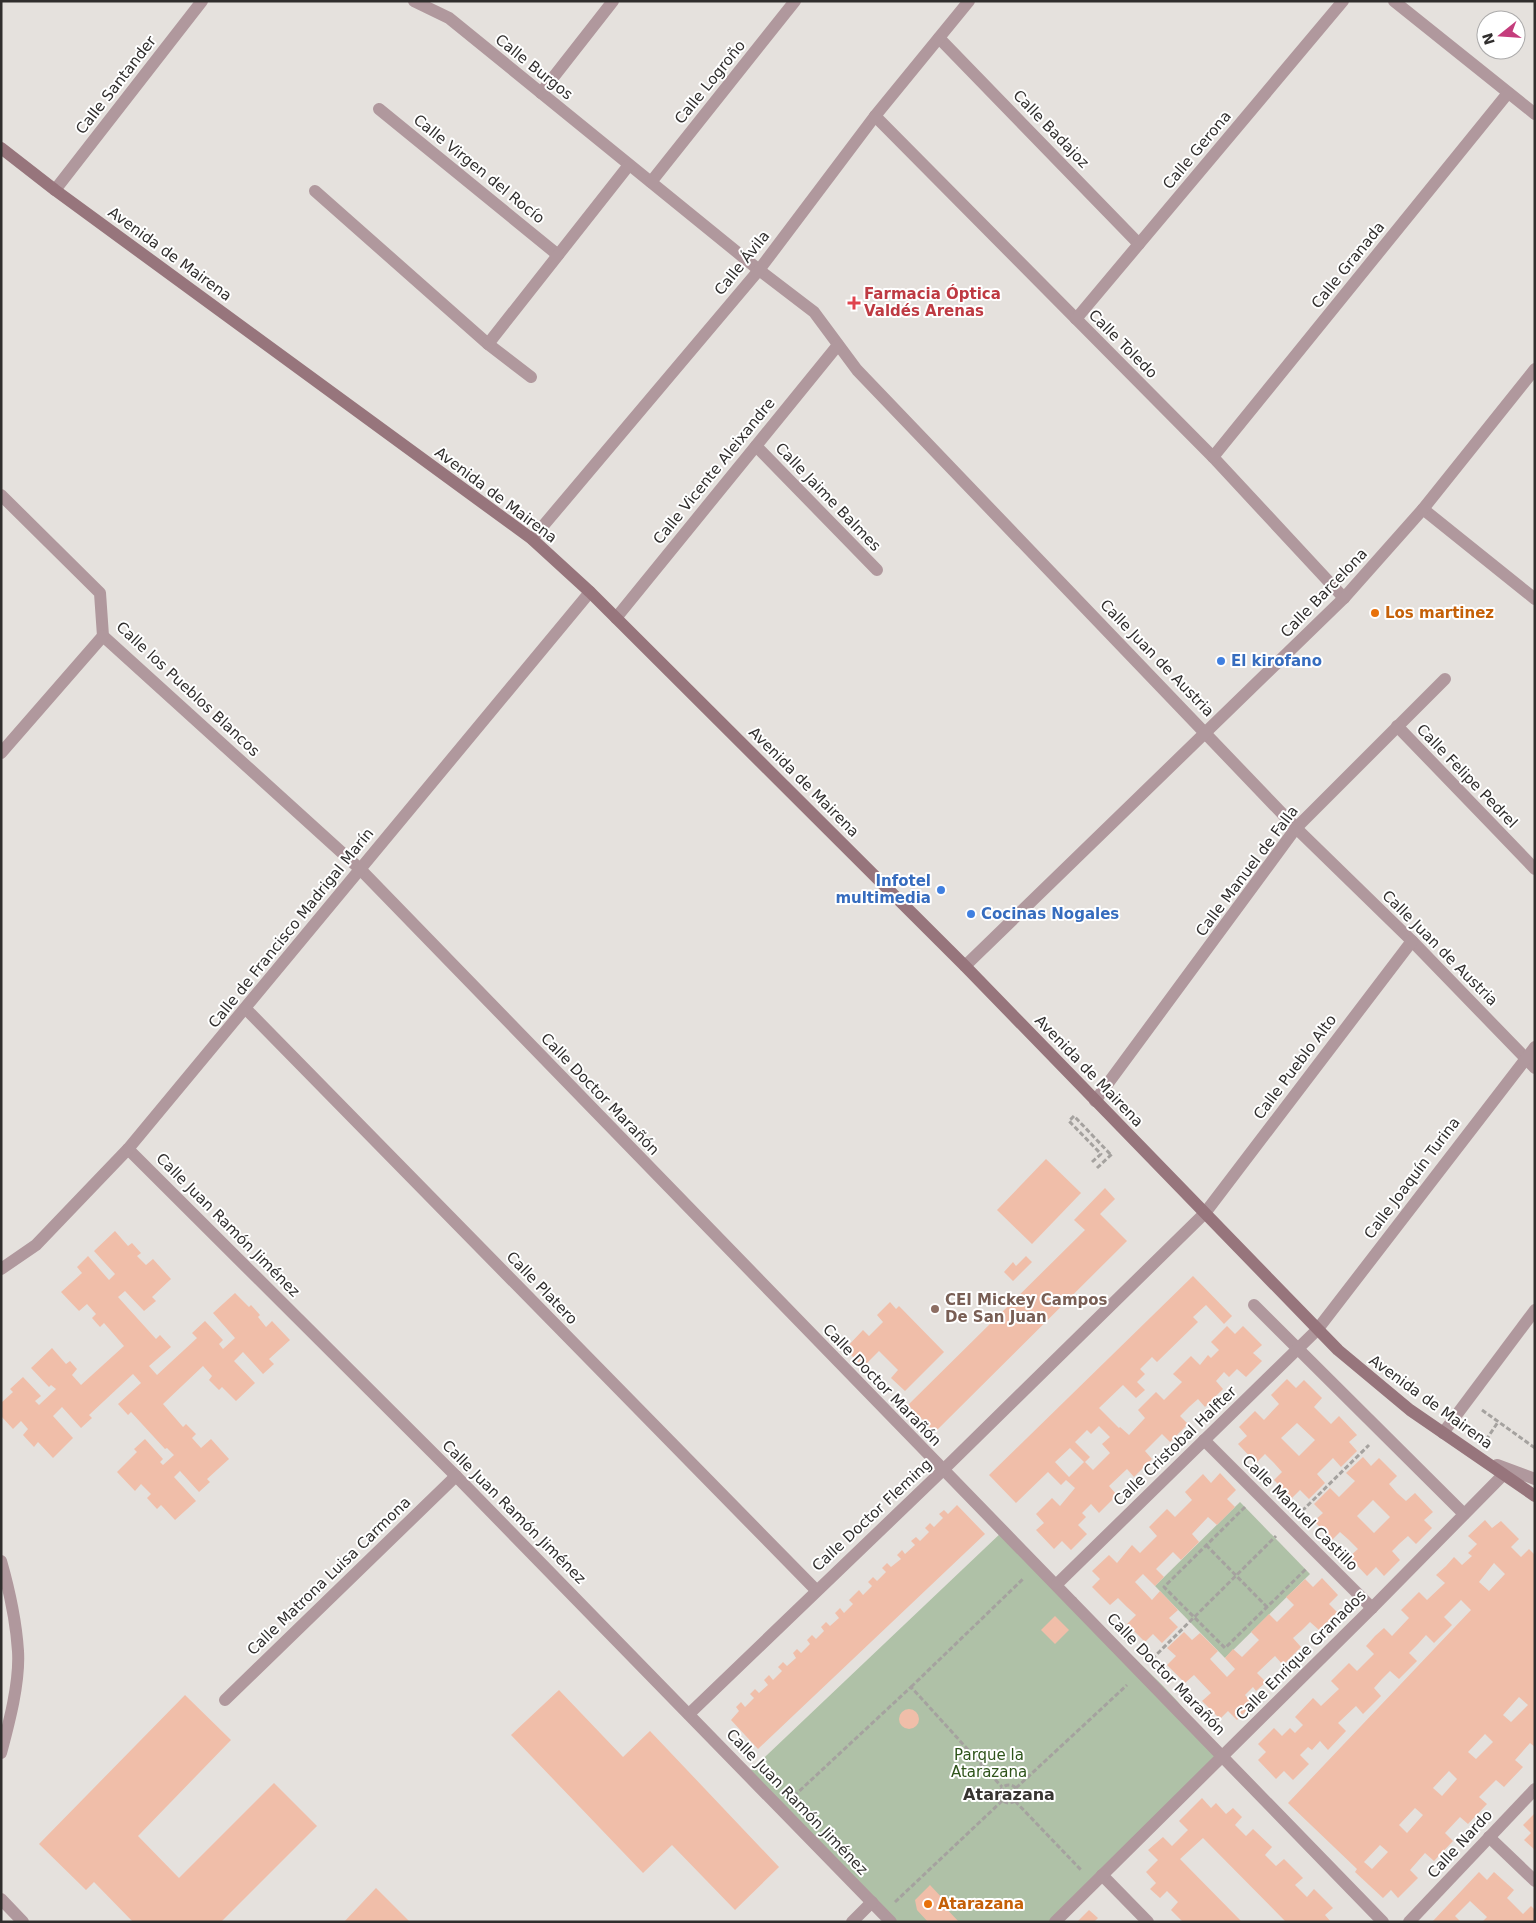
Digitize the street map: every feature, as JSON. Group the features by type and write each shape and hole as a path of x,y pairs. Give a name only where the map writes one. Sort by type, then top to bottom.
{"street":[{"name":"Calle Santander","path":"55,190 202,1"},
{"path":"541,93 614,1"},
{"name":"Calle Logroño","path":"651,182 795,1"},
{"name":"Calle Ávila","path":"532,539 759,270 875,116 969,1"},
{"name":"Calle Gerona","path":"1076,319 1343,1"},
{"path":"1394,1 1535,114"},
{"name":"Calle Burgos","path":"415,2 448,18 759,270"},
{"name":"Calle Badajoz","path":"940,38 1140,244"},
{"name":"Calle Granada","path":"1213,457 1508,93"},
{"name":"Calle Virgen del Rocío","path":"379,109 558,255"},
{"name":"Calle Toledo","path":"875,116 1213,457 1344,598"},
{"name":"Avenida de Mairena","path":"1,148 55,190 532,539 590,592 965,966 1317,1330 1380,1387 1535,1496"},
{"path":"488,344 629,165"},
{"path":"315,191 488,344 531,377"},
{"name":"Calle Juan de Austria","path":"759,270 814,312 857,370 1296,828 1412,940 1535,1068"},
{"name":"Calle Vicente Aleixandre","path":"616,618 838,344"},
{"name":"Calle Barcelona","path":"965,966 1207,734 1344,598 1423,508 1535,369"},
{"name":"Calle Jaime Balmes","path":"756,446 877,570"},
{"name":"Calle los Pueblos Blancos","path":"4,502 100,593 103,636 360,869"},
{"path":"1423,508 1535,598"},
{"name":"Calle de Francisco Madrigal Marín","path":"1,1269 36,1245 128,1149 590,592"},
{"path":"1,753 103,636"},
{"name":"Calle Manuel de Falla","path":"1096,1101 1296,828 1445,679"},
{"name":"Calle Felipe Pedrel","path":"1397,726 1535,869"},
{"name":"Calle Doctor Marañón","path":"360,869 942,1471 1057,1584 1383,1922"},
{"name":"Calle Pueblo Alto","path":"1205,1213 1412,940"},
{"name":"Calle Platero","path":"246,1009 816,1590"},
{"name":"Calle Joaquín Turina","path":"1317,1330 1524,1058 1535,1047"},
{"name":"Calle Juan Ramón Jiménez","path":"128,1149 456,1476 887,1918"},
{"name":"Calle Doctor Fleming","path":"689,1714 942,1471 1205,1213"},
{"path":"1254,1305 1464,1514"},
{"path":"1443,1433 1535,1310"},
{"name":"Calle Cristobal Halfter","path":"1057,1584 1317,1330"},
{"name":"Calle Manuel Castillo","path":"1204,1440 1372,1608"},
{"path":"1475,1454 1535,1479"},
{"name":"Calle Enrique Granados","path":"1055,1922 1372,1608 1504,1474"},
{"name":"Calle Matrona Luisa Carmona","path":"225,1700 456,1476"},
{"path":"1,1561 7,1580 18,1653 12,1712 1,1753"},
{"name":"Calle Nardo","path":"1409,1922 1535,1789"},
{"path":"1489,1837 1535,1881"},
{"path":"1098,1879 1148,1922"},
{"path":"1,1899 23,1922"},
{"path":"852,1922 872,1902"}],"path":[{"path":"1092,1162 1101,1154 1069,1121 1074,1116 1112,1154 1098,1168"},
{"path":"1468,1400 1535,1448"},
{"path":"1016,1788 1140,1670 1382,1432"},
{"path":"1258,1494 1164,1586 1194,1617 1225,1648 1319,1555"},
{"path":"1206,1545 1267,1607"},
{"path":"781,1808 911,1687 1037,1565"},
{"path":"911,1687 1002,1787"},
{"path":"1002,1787 1009,1785 1016,1788 1018,1794 1016,1801"},
{"path":"1002,1787 1000,1794 1002,1801"},
{"path":"1002,1801 1009,1804 1016,1801"},
{"path":"887,1918 1002,1801"},
{"path":"1016,1801 1098,1879"}],"green space":[{"path":"1240,1502 1310,1574 1225,1658 1155,1586"},
{"name":"Parque la Atarazana","path":"1003,1531 1071,1597 1076,1597 1080,1607 1175,1698 1190,1719 1223,1755 1055,1922 891,1922 747,1774"}],"building":[{"path":"1046,1159 1081,1193 1032,1244 997,1210"},
{"path":"1105,1188 1115,1199 1100,1214 1127,1241 935,1432 908,1405 1085,1230 1074,1220"},
{"path":"115,1231 128,1246 132,1243 141,1253 137,1256 146,1265 153,1259 171,1279 152,1297 156,1301 144,1311 125,1291 118,1297 156,1339 160,1335 171,1347 149,1366 157,1375 197,1338 192,1333 205,1321 223,1340 219,1344 223,1349 235,1338 213,1313 235,1293 249,1307 251,1305 260,1315 258,1317 266,1327 272,1321 290,1340 269,1359 274,1364 263,1374 243,1352 234,1361 255,1383 236,1401 222,1387 219,1390 209,1380 212,1376 203,1366 163,1404 183,1427 186,1424 196,1434 192,1438 201,1448 211,1439 229,1459 207,1479 210,1482 199,1492 180,1471 174,1477 196,1501 175,1520 161,1505 157,1509 147,1498 151,1494 141,1484 135,1491 117,1472 137,1452 134,1449 145,1439 163,1459 160,1462 163,1465 174,1455 167,1448 165,1449 131,1412 128,1415 118,1404 141,1383 133,1374 89,1415 92,1418 81,1428 62,1407 53,1416 73,1438 53,1458 38,1442 34,1447 23,1435 28,1429 21,1421 13,1429 1,1416 1,1403 13,1392 10,1389 23,1377 41,1396 35,1401 39,1405 56,1389 51,1385 49,1387 31,1368 52,1348 66,1364 70,1361 77,1369 72,1375 81,1385 124,1346 104,1323 100,1327 92,1318 96,1314 87,1304 79,1311 61,1292 82,1273 77,1267 88,1256 109,1280 115,1274 94,1251"},
{"path":"1026,1256 1032,1262 1013,1281 1004,1272 1013,1262 1016,1266"},
{"path":"1193,1276 1232,1316 1224,1324 1206,1305 1193,1317 1198,1322 1157,1362 1152,1357 1140,1369 1145,1374 1137,1382 1145,1390 1136,1398 1123,1385 1099,1408 1119,1428 1129,1435 1145,1418 1138,1410 1156,1392 1164,1400 1182,1382 1173,1374 1191,1356 1200,1365 1208,1355 1211,1358 1219,1350 1211,1342 1227,1326 1235,1334 1243,1326 1262,1345 1253,1353 1262,1361 1246,1377 1237,1369 1229,1377 1224,1372 1216,1381 1223,1389 1205,1407 1198,1399 1189,1407 1180,1416 1188,1424 1170,1442 1162,1434 1145,1451 1152,1459 1134,1477 1127,1469 1109,1486 1117,1495 1099,1513 1091,1504 1082,1513 1086,1517 1078,1525 1087,1534 1071,1550 1062,1541 1054,1549 1036,1530 1044,1523 1036,1514 1052,1498 1060,1506 1075,1488 1066,1480 1061,1485 1048,1472 1016,1503 989,1475","holes":["1099,1426 1110,1437 1102,1444 1110,1453 1093,1470 1085,1462 1090,1457 1075,1442 1087,1430 1091,1434","1070,1448 1084,1462 1069,1477 1055,1462"]},
{"path":"890,1302 896,1309 899,1306 944,1352 905,1391 891,1378 898,1370 879,1351 863,1367 845,1349 863,1330 869,1336 883,1322 877,1315"},
{"path":"1287,1379 1296,1388 1304,1380 1322,1398 1314,1407 1331,1424 1339,1416 1357,1435 1349,1442 1357,1451 1341,1467 1333,1458 1317,1474 1325,1483 1309,1499 1300,1490 1292,1498 1274,1480 1282,1472 1265,1454 1256,1463 1238,1444 1247,1436 1239,1427 1255,1411 1264,1420 1279,1404 1271,1395","holes":["1297,1423 1315,1440 1299,1456 1281,1438"]},
{"path":"1363,1457 1371,1466 1379,1458 1397,1476 1389,1484 1397,1493 1406,1501 1415,1493 1433,1512 1424,1520 1432,1528 1416,1544 1408,1536 1392,1551 1400,1560 1384,1576 1376,1567 1367,1576 1349,1557 1358,1549 1340,1532 1332,1540 1314,1521 1323,1513 1314,1504 1330,1488 1339,1497 1355,1481 1346,1473","holes":["1373,1500 1390,1517 1374,1533 1357,1516"]},
{"path":"1220,1473 1236,1490 1227,1499 1235,1507 1217,1525 1208,1517 1192,1534 1199,1542 1181,1560 1173,1552 1156,1569 1164,1577 1155,1586 1143,1574 1135,1582 1152,1600 1160,1591 1178,1610 1169,1618 1178,1627 1162,1643 1153,1634 1145,1642 1127,1624 1136,1615 1118,1598 1110,1605 1092,1587 1100,1579 1092,1571 1109,1555 1117,1563 1132,1545 1140,1553 1157,1536 1149,1527 1167,1509 1175,1517 1192,1500 1185,1492 1203,1474 1211,1483"},
{"path":"957,1505 985,1534 758,1749 731,1720 739,1711 736,1707 741,1702 745,1707 754,1698 750,1694 755,1689 759,1693 768,1685 764,1680 769,1675 773,1680 782,1671 778,1667 783,1662 787,1666 796,1658 793,1653 797,1649 801,1653 810,1644 807,1640 812,1635 816,1639 824,1631 821,1627 826,1622 830,1626 839,1618 835,1613 840,1608 844,1613 853,1604 849,1600 859,1590 863,1595 872,1586 868,1582 873,1577 877,1581 886,1572 882,1568 887,1563 891,1567 901,1559 897,1555 902,1550 905,1554 915,1545 911,1541 916,1537 920,1541 929,1532 925,1528 930,1523 934,1527 943,1518 939,1514 944,1510 948,1514"},
{"path":"1485,1520 1492,1528 1501,1521 1519,1539 1511,1547 1521,1557 1529,1549 1535,1555 1535,1747 1530,1743 1515,1760 1523,1767 1504,1787 1496,1780 1479,1797 1487,1804 1468,1824 1460,1817 1445,1833 1453,1841 1434,1861 1425,1853 1410,1870 1418,1878 1398,1898 1391,1890 1383,1898 1355,1872 1357,1869 1288,1803 1471,1610 1461,1600 1444,1617 1452,1625 1434,1643 1426,1635 1409,1653 1417,1661 1399,1679 1390,1671 1374,1688 1381,1696 1363,1714 1356,1706 1338,1723 1346,1731 1328,1750 1320,1741 1312,1750 1308,1747 1300,1755 1309,1764 1293,1780 1284,1771 1276,1779 1258,1760 1266,1752 1258,1744 1274,1728 1282,1736 1290,1728 1295,1733 1303,1725 1295,1717 1313,1698 1321,1706 1339,1689 1331,1681 1349,1663 1357,1671 1374,1654 1366,1646 1384,1628 1392,1636 1409,1618 1401,1610 1419,1592 1427,1600 1445,1583 1436,1575 1454,1557 1462,1565 1472,1556 1468,1553 1477,1544 1468,1536","holes":["1494,1563 1505,1574 1489,1591 1479,1582","1519,1697 1528,1705 1511,1722 1503,1715","1485,1734 1493,1742 1476,1759 1468,1752","1449,1771 1457,1779 1442,1796 1433,1788","1415,1808 1423,1815 1407,1833 1399,1825","1380,1845 1388,1852 1372,1869 1364,1862"]},
{"path":"1322,1578 1338,1595 1329,1604 1337,1612 1319,1630 1310,1622 1293,1638 1301,1647 1283,1665 1275,1656 1257,1673 1266,1682 1256,1691 1253,1687 1245,1695 1253,1704 1237,1720 1228,1711 1220,1719 1202,1701 1211,1693 1194,1675 1185,1683 1167,1665 1176,1656 1167,1648 1184,1632 1192,1640 1200,1633 1218,1651 1210,1659 1227,1677 1235,1669 1225,1658 1233,1649 1242,1657 1259,1640 1251,1632 1269,1614 1277,1622 1294,1605 1286,1597 1305,1579 1313,1587"},
{"path":"1055,1616 1069,1630 1055,1644 1041,1630"},
{"path":"559,1690 623,1757 650,1731 779,1867 735,1910 672,1845 643,1873 511,1735"},
{"path":"185,1695 231,1740 138,1836 179,1878 274,1783 317,1826 221,1922 133,1922 94,1882 86,1890 39,1844"},
{"path":"909,1709 916,1712 919,1719 916,1726 909,1729 902,1726 899,1719 902,1712"},
{"path":"1202,1798 1211,1808 1216,1803 1226,1814 1233,1808 1242,1817 1235,1825 1246,1836 1253,1829 1272,1847 1265,1855 1276,1866 1284,1859 1303,1878 1295,1885 1307,1897 1314,1889 1333,1908 1325,1915 1331,1922 1286,1922 1203,1838 1180,1859 1242,1922 1183,1922 1171,1910 1178,1902 1167,1891 1160,1898 1150,1889 1156,1883 1146,1872 1158,1860 1148,1850 1163,1837 1172,1846 1188,1830 1179,1821"},
{"path":"1535,1813 1535,1850 1524,1840 1531,1833 1523,1825"},
{"path":"1479,1872 1487,1880 1494,1872 1514,1890 1507,1898 1523,1914 1531,1906 1535,1910 1535,1922 1482,1922 1487,1917 1470,1901 1455,1916 1461,1922 1432,1922"},
{"name":"Atarazana","path":"930,1885 945,1901 942,1904 959,1922 928,1922 917,1910 915,1900"},
{"path":"376,1888 410,1922 344,1922"},
{"path":"1089,1910 1098,1918 1094,1922 1077,1922"}],"place":[{"name":"Farmacia Óptica Valdés Arenas","path":"854,303"},
{"name":"Los martinez","path":"1375,613"},
{"name":"El kirofano","path":"1221,661"},
{"name":"Infotel multimedia","path":"941,890"},
{"name":"Cocinas Nogales","path":"971,914"},
{"name":"CEI Mickey Campos De San Juan","path":"935,1309"},
{"name":"Atarazana","path":"928,1904"}],"district":[{"name":"Atarazana","path":"1009,1794"}]}
